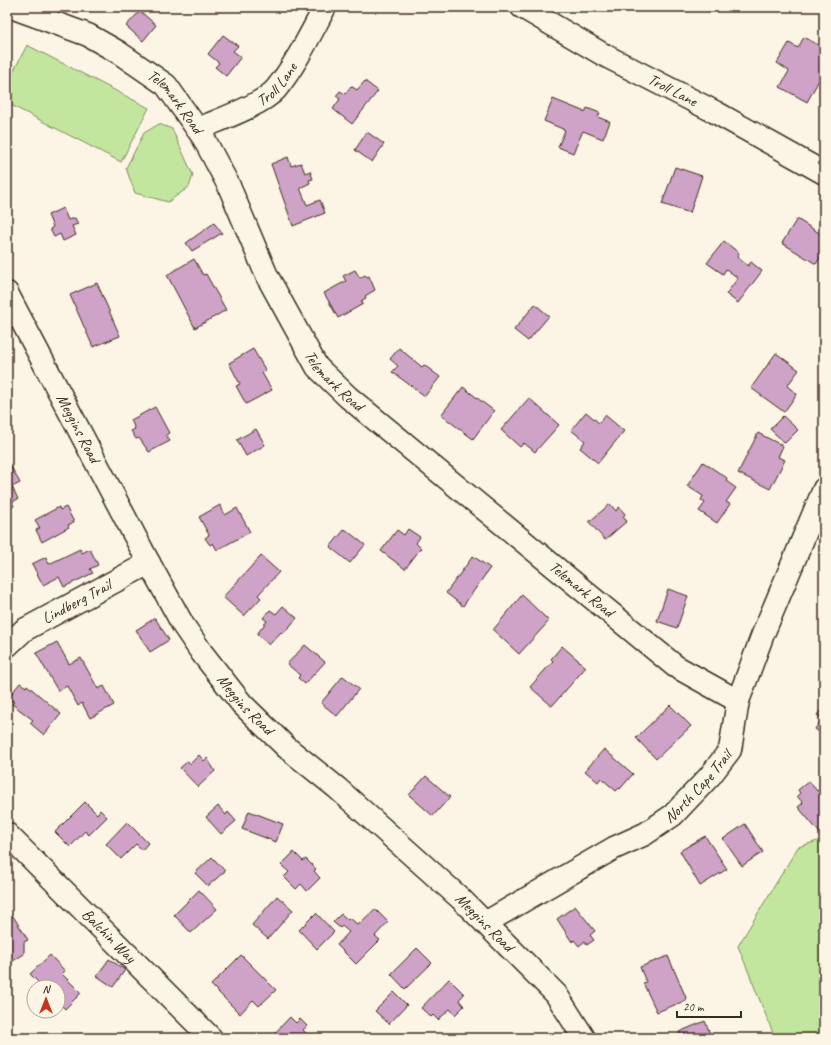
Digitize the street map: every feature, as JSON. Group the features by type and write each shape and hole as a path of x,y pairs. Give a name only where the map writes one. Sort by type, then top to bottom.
{"street":[{"name":"Telemark Road","path":"11,7 88,35 118,52 166,85 198,129 229,186 267,276 317,367 348,397 675,666 738,701"},
{"name":"Troll Lane","path":"198,129 248,108 276,90 325,7"},
{"name":"Troll Lane","path":"522,7 604,55 715,112 824,173"},
{"name":"Meggins Road","path":"7,293 149,563 183,625 198,648 242,704 286,747 337,788 460,898 556,994 584,1038"},
{"name":"North Cape Trail","path":"485,923 614,848 645,834 674,815 710,776 730,750 738,701 763,634 824,489"},
{"name":"Lindberg Trail","path":"7,646 24,630 149,563"},
{"name":"Balchin Way","path":"7,834 211,1038"}],"green space":[{"path":"27,45 149,108 121,162 7,103 7,84"},
{"path":"159,124 172,129 193,175 189,187 168,202 135,193 126,168 144,133"},
{"path":"824,839 824,1038 775,1038 738,946 798,847"}],"building":[{"path":"140,11 156,25 143,41 126,26"},
{"path":"223,35 238,46 233,51 241,57 226,76 215,67 219,63 208,54"},
{"path":"804,37 824,48 824,71 807,102 780,87 789,71 777,63 789,43 798,48"},
{"path":"365,81 378,91 352,124 333,109 340,99 336,96 340,91 345,94 351,86 357,90"},
{"path":"553,99 585,112 587,108 600,113 598,117 610,122 603,139 583,131 573,153 558,147 565,130 544,121"},
{"path":"367,132 384,144 372,162 355,150"},
{"path":"288,157 291,166 301,163 305,173 310,171 313,179 309,180 310,183 300,188 307,205 320,200 325,213 293,226 271,164"},
{"path":"675,167 702,176 690,213 662,204"},
{"path":"63,208 68,220 75,218 78,224 72,226 76,235 63,241 60,234 54,237 50,229 53,227 48,215"},
{"path":"797,219 824,236 824,252 816,264 782,243"},
{"path":"214,223 222,233 192,251 186,243"},
{"path":"724,241 739,253 737,257 748,266 751,262 762,271 738,303 726,294 738,278 726,269 723,274 707,263"},
{"path":"194,259 203,275 206,274 226,310 195,328 167,275"},
{"path":"355,270 360,278 365,275 367,277 369,276 375,290 365,296 366,298 361,301 363,304 338,318 324,293 346,281 343,276"},
{"path":"97,283 120,336 93,347 70,295"},
{"path":"535,304 549,316 528,341 514,330"},
{"path":"399,348 422,367 424,365 440,377 425,396 392,372 398,366 390,359"},
{"path":"253,349 266,371 262,373 272,390 246,404 236,386 240,384 229,363"},
{"path":"776,353 799,370 787,386 797,394 784,412 751,388"},
{"path":"463,387 494,411 473,439 441,415"},
{"path":"529,398 559,425 535,452 524,443 520,447 501,430"},
{"path":"155,407 169,433 166,435 170,441 149,452 139,438 136,439 131,431 135,429 131,420"},
{"path":"586,412 599,423 605,415 624,431 598,463 580,448 585,441 571,430"},
{"path":"783,416 798,430 785,443 770,429"},
{"path":"256,429 265,445 246,456 237,440"},
{"path":"758,433 783,446 778,457 785,460 770,489 738,473"},
{"path":"7,459 20,483 12,487 18,499 12,502 14,506 7,510"},
{"path":"703,462 727,478 726,481 736,488 726,502 730,504 717,523 699,511 705,503 701,500 703,496 687,486"},
{"path":"610,504 616,511 619,507 625,514 623,517 627,521 605,540 589,522"},
{"path":"220,505 225,515 237,508 250,532 217,550 213,543 210,545 205,538 209,535 199,517"},
{"path":"59,507 60,510 66,507 74,522 68,525 69,527 42,542 36,530 40,528 35,520"},
{"path":"345,529 365,545 350,563 330,547"},
{"path":"408,529 420,537 416,543 421,548 405,569 381,551 397,530 404,535"},
{"path":"80,549 82,553 90,549 98,565 90,569 93,573 64,587 59,577 43,585 32,564 46,557 49,564"},
{"path":"261,556 279,572 258,595 261,598 244,616 223,597"},
{"path":"473,556 490,568 463,606 446,593"},
{"path":"668,589 688,596 677,628 657,621"},
{"path":"522,595 549,621 519,654 493,630"},
{"path":"283,606 297,618 283,634 281,632 269,645 257,634 267,621 263,618 270,610 276,614"},
{"path":"155,618 169,640 150,652 136,630"},
{"path":"57,642 69,664 81,658 98,689 104,686 114,705 90,718 82,703 78,706 67,686 58,691 36,653"},
{"path":"305,645 325,662 305,684 298,678 300,675 287,664"},
{"path":"562,646 586,667 552,706 530,687 553,661 551,659"},
{"path":"343,676 359,689 337,716 321,703"},
{"path":"20,683 26,687 27,685 61,714 44,735 30,723 33,720 12,704 14,702 8,698"},
{"path":"670,705 691,726 656,759 636,738"},
{"path":"824,706 824,736 815,729 822,719 817,715"},
{"path":"604,749 633,774 620,789 619,788 616,791 601,778 598,782 585,771"},
{"path":"199,755 204,761 207,758 215,771 198,787 180,768 188,761 190,764"},
{"path":"426,776 450,797 433,816 409,795"},
{"path":"809,781 817,791 823,786 824,788 824,838 798,807 803,803 797,796 800,793 798,790"},
{"path":"85,802 97,814 100,810 107,817 89,835 85,831 70,847 55,832"},
{"path":"218,806 226,815 228,812 236,821 221,834 206,817"},
{"path":"249,811 283,824 276,842 242,829"},
{"path":"127,822 148,843 142,850 136,844 121,859 106,844"},
{"path":"745,824 763,852 742,866 723,839"},
{"path":"705,836 727,869 700,886 680,851"},
{"path":"294,852 303,861 306,859 316,869 314,871 320,878 307,891 301,884 296,889 284,877 289,872 281,865"},
{"path":"212,857 225,871 208,886 195,873"},
{"path":"199,890 217,909 191,933 174,915"},
{"path":"277,896 293,910 268,939 252,925"},
{"path":"575,906 595,931 590,935 594,940 587,945 585,941 579,946 574,940 572,942 557,919"},
{"path":"375,909 388,922 375,936 380,940 356,964 337,945 349,932 342,926 340,928 333,922 341,914 348,920 350,918 358,925"},
{"path":"316,913 334,932 317,949 299,930"},
{"path":"13,916 28,940 24,942 24,954 7,965 7,920"},
{"path":"417,948 432,963 405,989 391,974"},
{"path":"50,955 65,971 62,974 81,993 66,1008 66,979 35,979 30,974"},
{"path":"241,955 276,990 259,1006 253,1000 240,1014 211,985"},
{"path":"668,956 687,1000 657,1012 643,983 646,982 640,967"},
{"path":"109,959 125,970 113,987 97,976"},
{"path":"449,979 464,994 459,1000 464,1006 455,1015 450,1009 438,1020 433,1015 431,1017 421,1008"},
{"path":"394,992 407,1005 389,1024 375,1011"},
{"path":"290,1017 296,1023 300,1019 307,1026 303,1030 311,1038 279,1038 274,1034"},
{"path":"705,1021 712,1038 681,1038 679,1032"}]}
